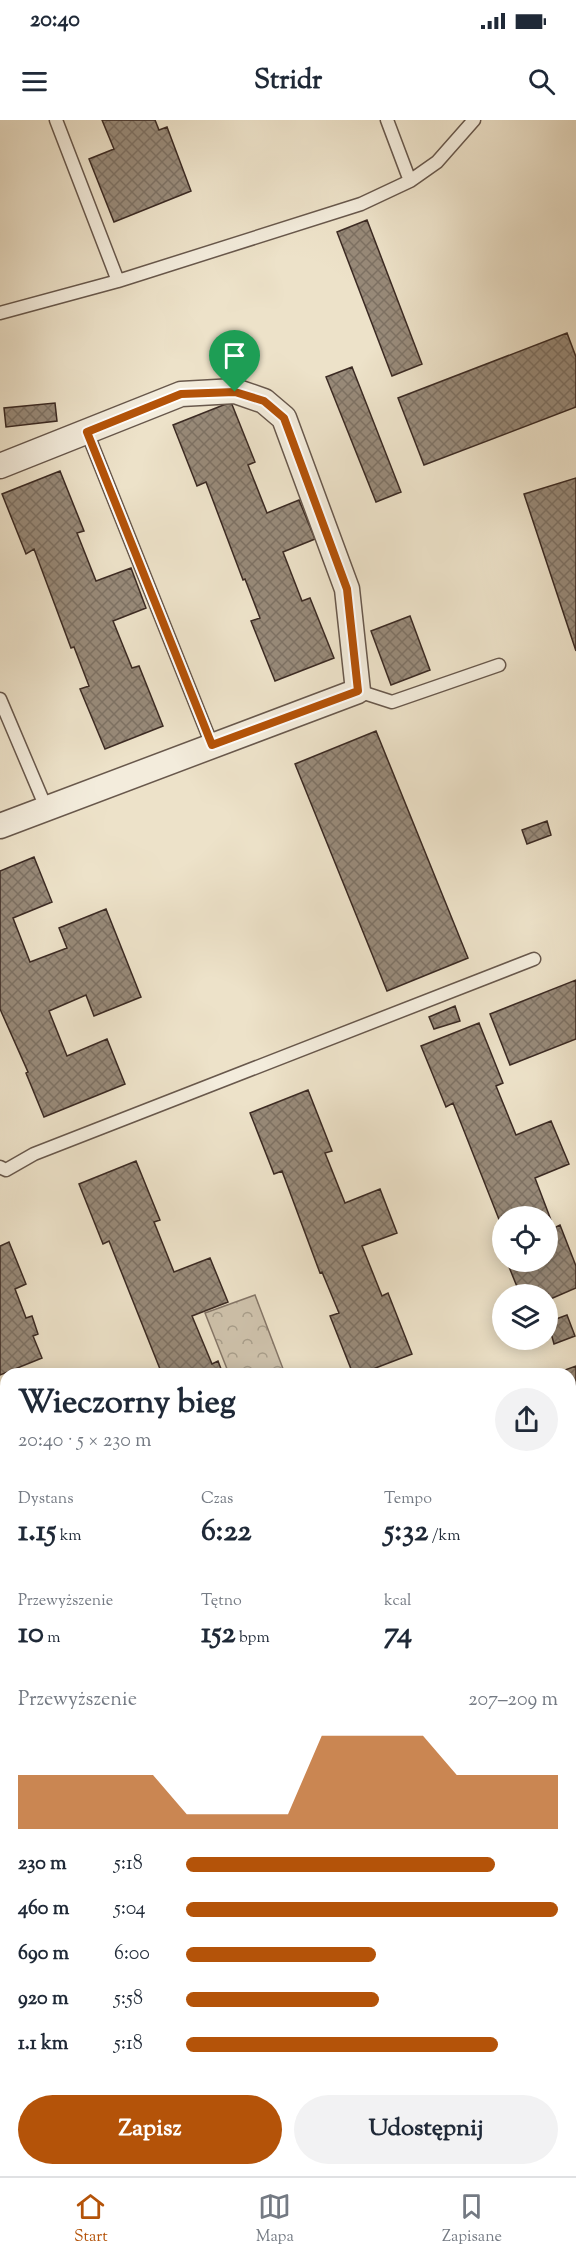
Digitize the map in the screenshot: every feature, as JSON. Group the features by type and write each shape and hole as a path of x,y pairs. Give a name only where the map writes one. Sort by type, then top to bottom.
{"street":[{"path":"0,466 181,394 235,392 264,401 284,418 347,589 358,691 0,826"}],"lane":[{"path":"56,120 118,281"},
{"path":"387,120 410,181"},
{"path":"0,313 118,281 361,204 410,181 437,162 474,120"},
{"path":"87,432 212,745"},
{"path":"358,691 392,702 499,666"},
{"path":"0,699 47,810"},
{"path":"0,1167 6,1170 34,1154 534,959"}],"green space":[{"path":"255,1295 283,1368 227,1368 205,1313"}],"building":[{"path":"102,120 155,120 159,130 167,127 191,191 114,222 89,159 114,149"},
{"path":"367,220 422,364 392,376 337,232"},
{"path":"567,333 576,357 576,407 424,465 398,398"},
{"path":"352,367 401,492 376,502 326,377"},
{"path":"231,402 255,462 248,465 267,513 299,500 315,539 283,552 302,601 310,598 334,658 275,681 251,621 260,618 245,579 243,580 206,482 197,486 173,425"},
{"path":"55,403 57,421 6,427 4,408"},
{"path":"60,471 84,531 77,533 96,581 131,568 146,608 113,621 132,668 139,666 163,726 105,749 80,689 89,686 74,647 71,648 34,549 26,554 2,494"},
{"path":"576,478 576,651 524,494"},
{"path":"410,616 430,670 391,685 371,631"},
{"path":"376,731 468,958 387,991 295,764"},
{"path":"547,821 551,835 527,844 522,830"},
{"path":"34,857 52,902 13,918 30,962 67,948 59,928 106,909 141,997 94,1016 86,995 49,1011 67,1056 107,1039 125,1084 44,1117 26,1073 28,1072 0,1009 0,871"},
{"path":"576,980 576,1039 510,1065 490,1014"},
{"path":"455,1006 460,1021 434,1029 429,1017"},
{"path":"479,1023 503,1083 496,1086 516,1135 551,1121 569,1164 535,1178 546,1206 494,1206 453,1103 446,1107 421,1046"},
{"path":"308,1090 332,1151 325,1153 345,1203 380,1189 397,1233 362,1246 382,1296 388,1293 412,1354 376,1368 351,1368 330,1316 339,1313 322,1272 320,1273 282,1171 274,1174 250,1113"},
{"path":"136,1161 160,1220 154,1222 174,1272 210,1258 228,1302 192,1316 212,1364 218,1361 221,1368 160,1368 109,1241 103,1244 79,1184"},
{"path":"560,1225 576,1266 576,1288 558,1296 558,1284 516,1284 511,1272 558,1272 558,1226"},
{"path":"9,1242 26,1284 15,1289 26,1318 32,1316 38,1334 33,1336 42,1358 17,1368 0,1368 0,1246"},
{"path":"567,1315 575,1336 558,1342 558,1318"}],"route":[{"path":"235,392 264,401 284,418 347,589 358,691 212,745 87,432 181,394 235,392"}]}
